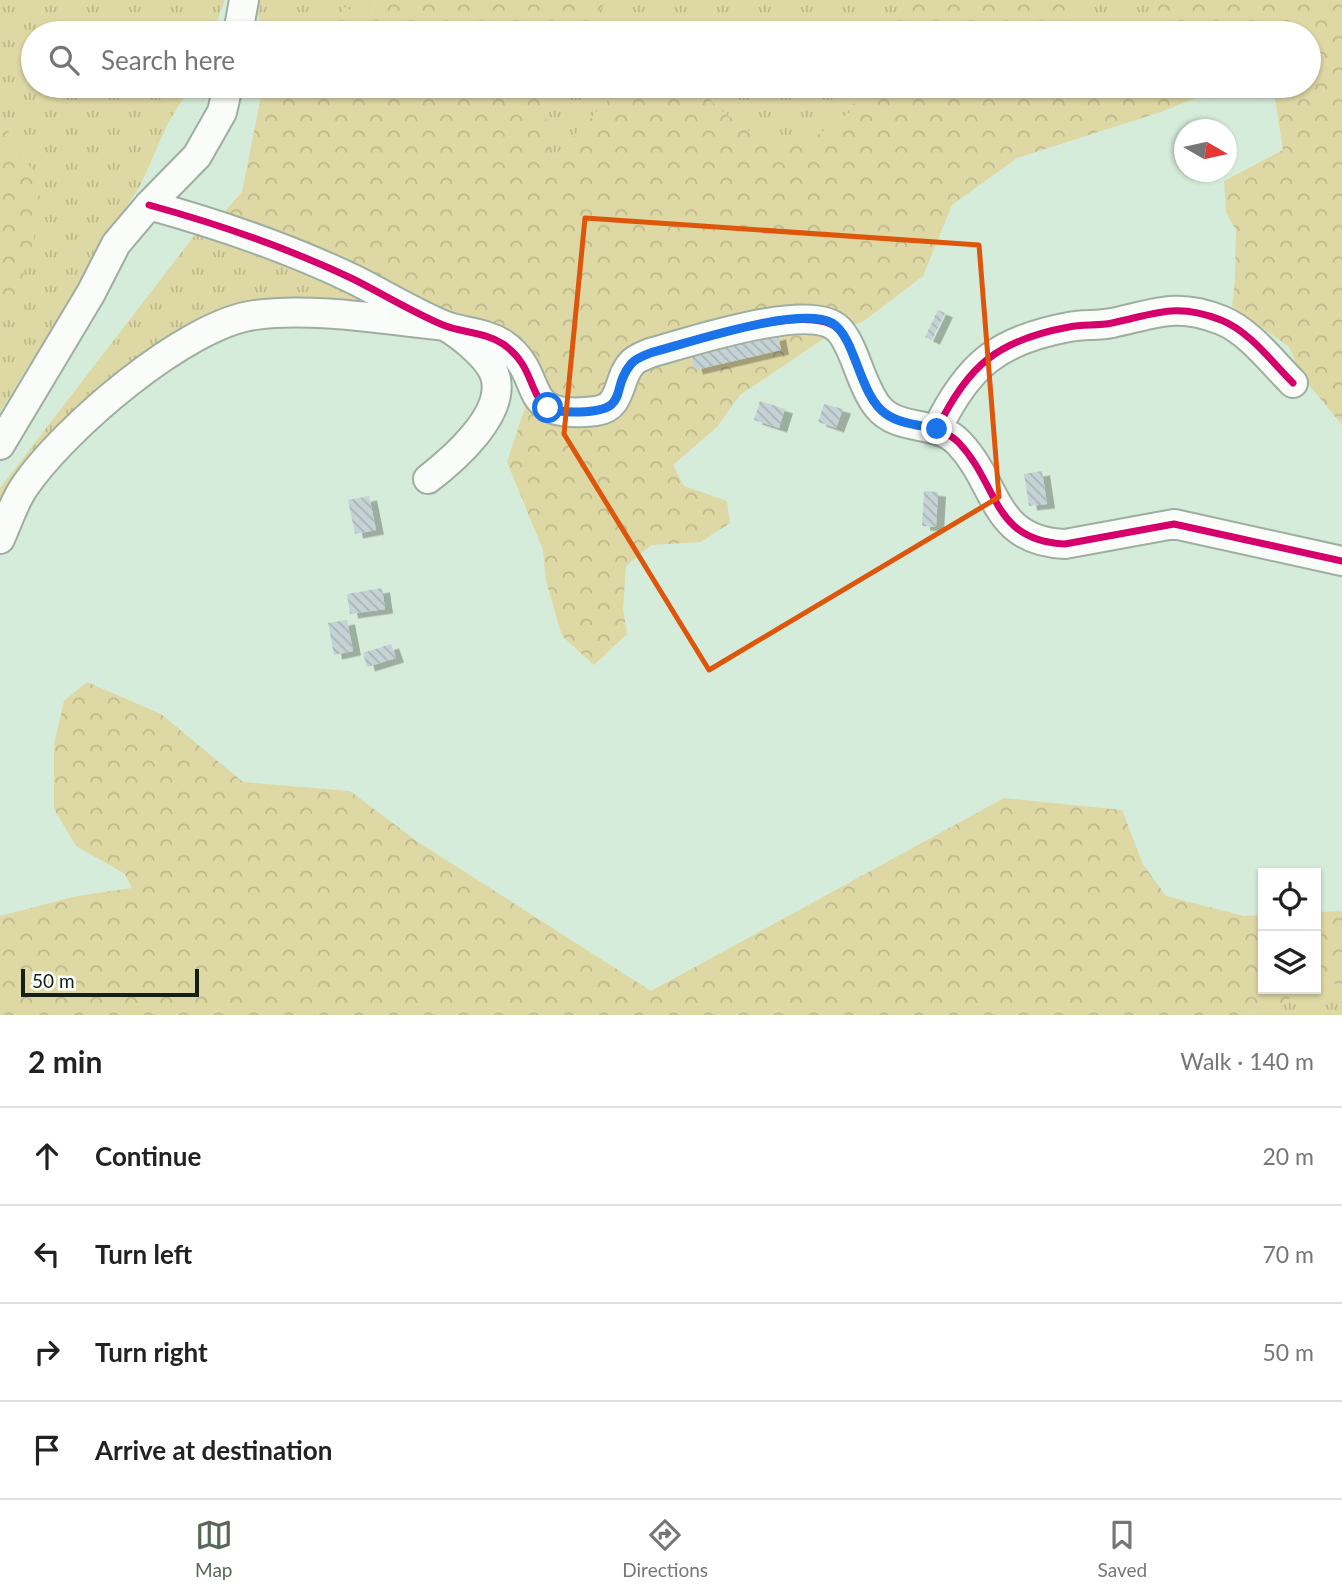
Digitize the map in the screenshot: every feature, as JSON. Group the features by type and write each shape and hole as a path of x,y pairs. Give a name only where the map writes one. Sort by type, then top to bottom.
{"street":[{"path":"240,21 244,0"},
{"path":"0,444 91,293 116,244 149,205 197,156 222,112 225,98"},
{"path":"149,205 248,236 351,278 463,336 491,367 496,377 496,399 454,459 428,479"},
{"path":"937,429 961,384 976,368 1001,349 1066,327 1111,323 1164,310 1208,315 1236,327 1293,383"},
{"path":"0,539 24,487 82,420 202,332 242,317 286,313 445,326 484,335 504,345 516,357 541,402 558,412 599,411 608,408 615,400 626,371 633,361 650,353 786,319 822,319 833,324 842,333 863,381 878,407 886,415 948,433 966,451 1003,514 1016,528 1048,544 1093,540 1174,524 1342,561"}],"highlighted area":[{"path":"585,218 979,245 999,497 709,670 564,434"}],"green space":[{"path":"0,0 225,0 217,21 21,21 21,98 184,98 168,123 141,184 0,412 0,332 14,301 41,186 0,117"},
{"path":"259,0 376,0 370,19 344,8 337,21 260,21 257,11"},
{"path":"376,0 606,0 594,21 336,21 344,7 370,19"},
{"path":"606,0 903,0 904,4 895,21 594,21"},
{"path":"903,0 1069,0 1067,21 895,21 904,4"},
{"path":"1069,0 1157,0 1154,21 1067,21"},
{"path":"1157,0 1342,0 1342,425 1301,375 1289,347 1232,306 1236,230 1226,213 1224,182 1237,182 1237,174 1283,150 1275,98 1321,98 1321,21 1154,21"},
{"path":"261,98 555,98 546,115 551,160 610,98 709,98 719,109 775,150 821,133 849,113 856,98 1196,98 1161,112 1017,158 952,205 923,276 864,321 829,335 740,395 717,427 673,465 684,486 727,501 730,523 701,542 651,545 626,566 623,609 627,634 594,665 562,636 546,581 543,550 507,462 525,408 500,344 201,227 224,212 242,192"},
{"path":"555,98 610,98 550,161 546,115"},
{"path":"709,98 856,98 849,113 821,133 775,150 719,109"},
{"path":"0,117 41,186 33,246 0,332"},
{"path":"201,227 426,303 379,306 265,304 112,390 0,527 0,488"},
{"path":"87,682 161,714 243,782 350,791 418,842 651,991 1004,798 1122,810 1143,864 1166,896 1244,916 1258,915 1258,994 1294,994 1280,1008 1241,1015 0,1015 0,916 77,896 132,888 125,874 76,846 54,809 54,744 64,701"},
{"path":"1342,911 1342,985 1321,981 1321,912"},
{"path":"1321,981 1342,985 1342,1015 1241,1015 1280,1008 1294,994 1321,994"}],"building":[{"path":"938,310 945,313 932,340 925,337"},
{"path":"778,335 781,350 695,370 691,356"},
{"path":"760,401 785,409 779,428 754,420"},
{"path":"824,404 843,409 836,428 818,422"},
{"path":"1042,471 1047,504 1029,506 1024,474"},
{"path":"924,491 938,492 936,527 922,526"},
{"path":"369,496 376,530 355,534 348,500"},
{"path":"382,588 385,609 350,614 347,594"},
{"path":"347,620 353,651 334,655 328,623"},
{"path":"391,644 396,658 367,667 363,653"}],"cycle path":[{"path":"149,205 278,247 353,279 443,325 496,340 517,356 543,403 553,409 570,412 605,409 615,398 627,369 638,358 650,353 720,333 778,321 826,322 840,331 845,338 867,389 878,407 896,420 940,431 959,443 972,459 1000,508 1010,522 1023,533 1041,541 1065,544 1174,524 1342,561"},
{"path":"937,429 961,388 974,372 1004,348 1044,332 1112,323 1166,311 1205,315 1231,325 1260,348 1293,383"}],"route":[{"path":"548,408 558,412 599,411 608,408 615,400 626,371 633,361 650,353 786,319 822,319 833,324 842,333 863,381 878,407 886,415 937,429"}]}
